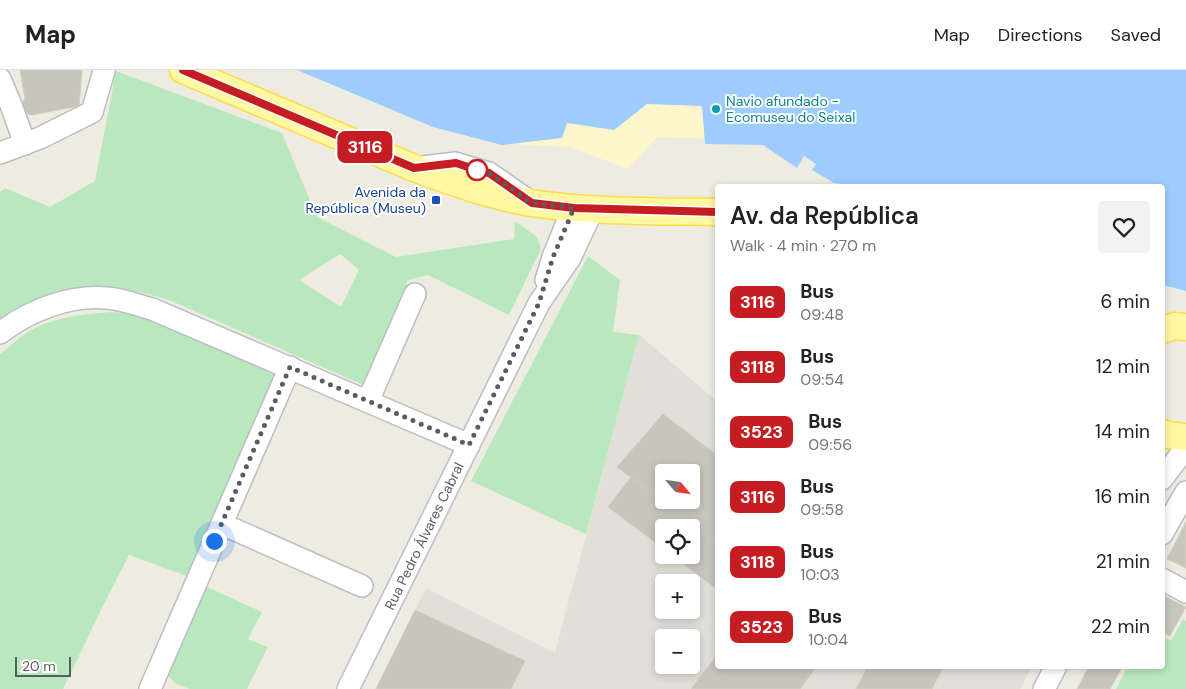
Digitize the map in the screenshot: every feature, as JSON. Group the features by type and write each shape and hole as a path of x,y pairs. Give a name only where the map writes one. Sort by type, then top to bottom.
{"main road":[{"path":"183,70 414,168 473,188 532,203 583,209 715,212"},
{"path":"1165,329 1174,326 1186,326"},
{"path":"1165,434 1186,437"}],"street":[{"path":"0,154 92,112 104,71"},
{"path":"0,79 25,144"},
{"name":"Rua Pedro Álvares Cabral","path":"348,689 539,303 570,258 583,209"},
{"path":"368,401 415,294"},
{"path":"0,333 25,316 45,307 66,301 107,298 152,309 469,445"},
{"path":"157,687 222,524 290,367"},
{"path":"1165,475 1186,449"},
{"path":"1165,529 1186,492"},
{"path":"222,524 362,586"},
{"path":"1165,581 1186,592"},
{"path":"1044,689 1054,669"}],"shaded area":[{"path":"639,335 715,399 715,669 1030,669 1020,689 376,689 426,588 555,653"}],"green space":[{"path":"116,71 282,133 317,217 396,257 514,239 515,221 537,237 541,249 509,315 428,275 408,280 370,385 361,384 169,300 140,292 98,288 0,320 0,192 5,188 50,207 95,181","holes":["340,254 359,270 341,307 299,280"]},
{"path":"588,256 620,280 613,332 639,335 586,534 471,481"},
{"path":"111,312 141,314 272,369 275,377 189,577 129,555 63,689 0,689 0,354 25,334 45,324 88,314"},
{"path":"203,585 262,612 248,639 268,647 247,689 190,689 176,684 166,673"},
{"path":"1183,619 1186,621 1186,689 1116,689 1126,669 1165,669 1165,638 1171,641"}],"sand":[{"path":"647,96 713,112 729,139 657,137 628,169 570,147 511,144 559,115"}],"water":[{"path":"297,70 1186,70 1186,291 1165,286 1165,184 834,183 812,170 816,164 804,156 797,168 763,145 705,144 702,106 647,104 614,130 567,123 562,138 502,145 433,127"}],"building":[{"path":"20,70 82,70 79,106 32,115 28,114 20,105 25,99"},
{"path":"663,414 715,454 715,541 700,529 700,519 686,519 673,509 700,509 700,464 655,464 655,496 617,467"},
{"path":"631,477 655,495 655,509 673,509 686,519 655,519 655,542 608,507"},
{"path":"1186,522 1186,568 1167,559"},
{"path":"700,529 715,541 715,588 700,576 700,574 697,574 684,564 700,564"},
{"path":"1165,596 1186,607 1170,636 1165,634"},
{"path":"415,610 525,661 511,689 376,689"},
{"path":"715,658 715,669 815,669 800,689 691,689"},
{"path":"866,669 942,669 932,689 856,689"},
{"path":"1087,669 1121,669 1110,689 1077,689"}],"bus line":[{"name":"3116","path":"183,70 414,168 456,163 489,173 532,203 574,208 715,212"}],"place":[{"name":"Navio afundado - Ecomuseu do Seixal","path":"716,109"},
{"name":"Avenida da República (Museu)","path":"436,200"}],"route":[{"path":"214,541 290,367 469,445 539,303 553,257 574,208 532,203 489,173 477,170"}]}
